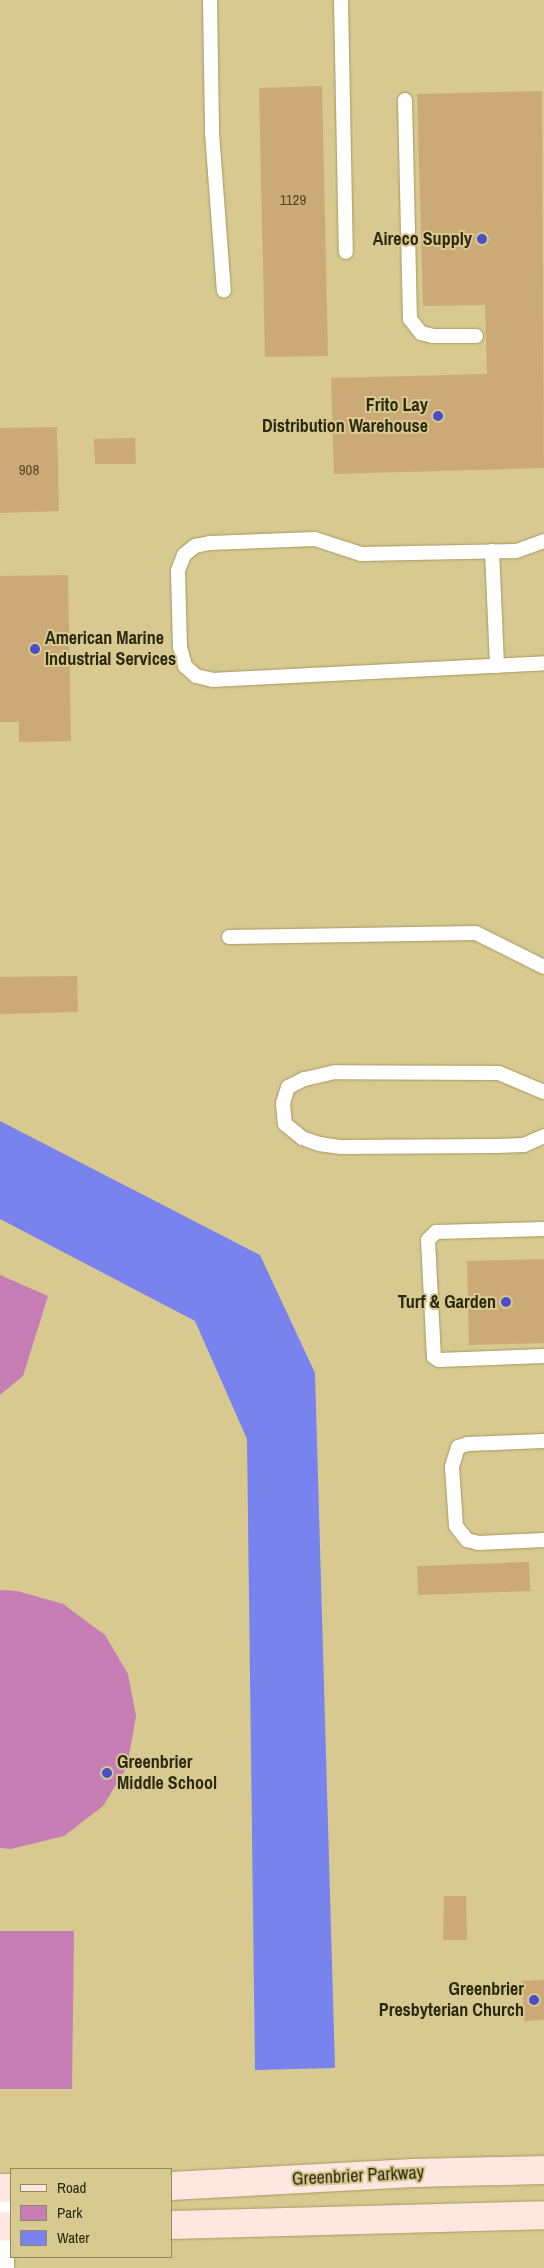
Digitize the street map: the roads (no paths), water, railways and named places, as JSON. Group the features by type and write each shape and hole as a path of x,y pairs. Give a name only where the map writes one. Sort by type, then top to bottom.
{"main road":[{"name":"Greenbrier Parkway","path":"172,2186 404,2173 544,2170"},
{"path":"172,2225 544,2215"}],"street":[{"path":"0,2199 4,2226 0,2268"}],"lane":[{"path":"210,0 212,133 224,291"},
{"path":"340,0 346,252"},
{"path":"405,100 410,319 421,333 433,336 476,336"},
{"path":"544,541 516,551 361,554 315,539 195,546 184,555 178,571 180,647 185,666 196,676 213,680 544,663"},
{"path":"492,551 497,666"},
{"path":"229,937 476,933 544,967"},
{"path":"544,1092 499,1073 335,1072 304,1078 288,1087 283,1103 285,1124 302,1138 341,1147 496,1146 524,1144 544,1136"},
{"path":"544,1229 436,1232 430,1234 428,1240 434,1357 439,1360 544,1356"},
{"path":"544,1441 468,1444 458,1447 452,1468 456,1526 467,1540 478,1543 544,1540"}],"water":[{"path":"0,1121 260,1255 315,1373 335,2068 255,2070 247,1439 195,1321 0,1219"}],"place":[{"name":"Aireco Supply","path":"482,239"},
{"name":"Frito Lay Distribution Warehouse","path":"438,416"},
{"name":"American Marine Industrial Services","path":"35,649"},
{"name":"Turf & Garden","path":"506,1302"},
{"name":"Greenbrier Middle School","path":"107,1773"},
{"name":"Greenbrier Presbyterian Church","path":"534,2000"}]}
